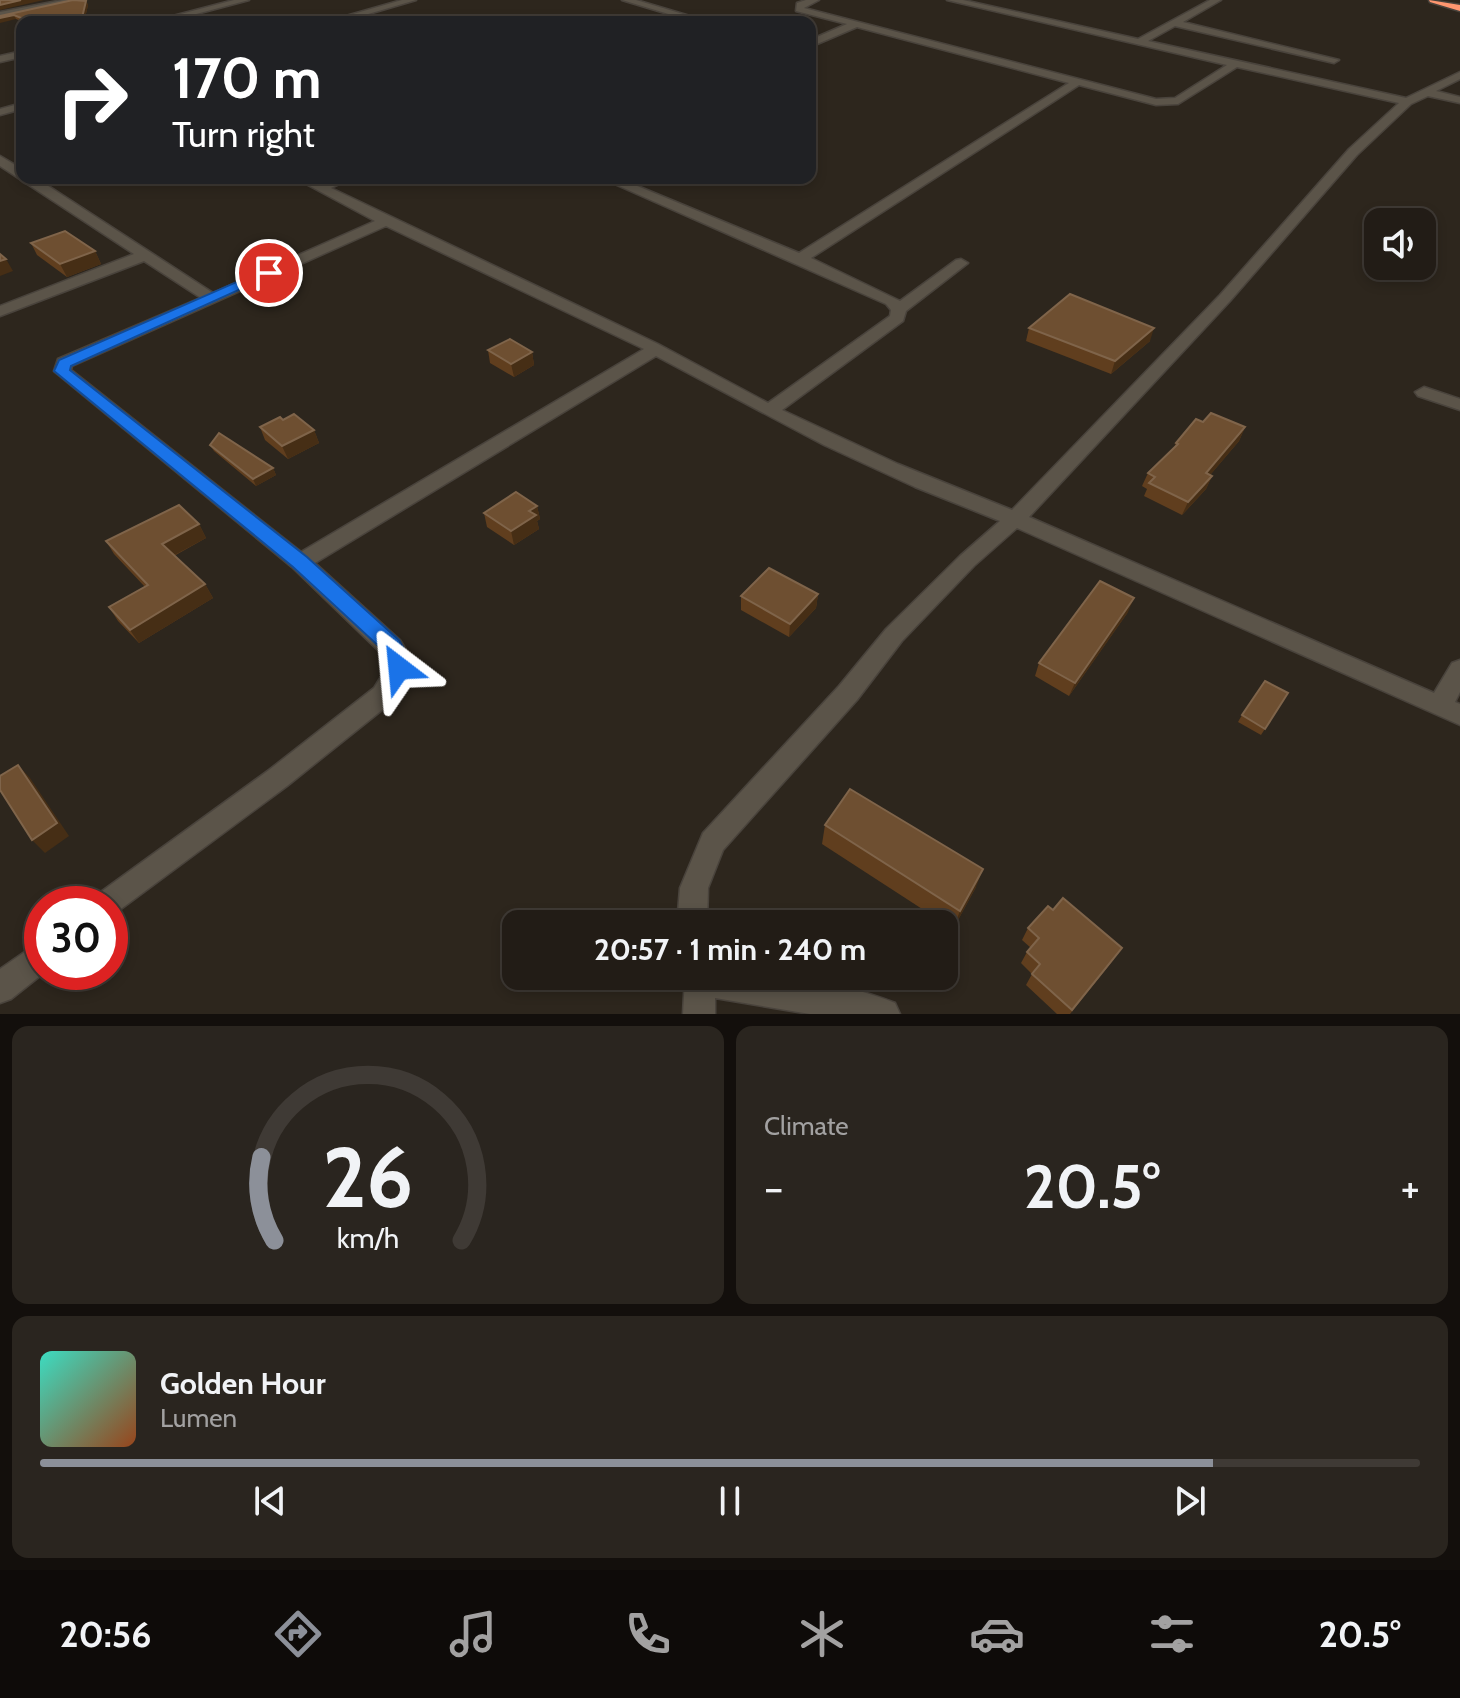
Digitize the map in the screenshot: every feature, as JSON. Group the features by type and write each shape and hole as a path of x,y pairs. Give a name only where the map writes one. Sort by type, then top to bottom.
{"highway":[{"path":"1434,0 1460,8"}],"street":[{"path":"0,15 77,0"},
{"path":"180,16 245,0"},
{"path":"352,16 412,0"},
{"path":"626,0 683,16"},
{"path":"815,0 800,5 799,9 1168,103 1178,101 1235,64"},
{"path":"951,0 1407,102"},
{"path":"1139,42 1217,0"},
{"path":"1174,23 1334,60"},
{"path":"816,41 856,24"},
{"path":"693,910 694,888 713,842 848,693 894,635 967,561 1015,519 1225,298 1353,152 1407,102 1460,75"},
{"path":"800,259 1077,82"},
{"path":"1426,92 1460,100"},
{"path":"36,184 212,299"},
{"path":"313,184 383,222 656,349 769,411 950,496 1015,519 1450,710 1460,670"},
{"path":"321,188 331,184"},
{"path":"621,184 800,259 891,301 899,309"},
{"path":"128,889 290,769 383,695 399,668 399,658 392,646 300,562 62,371 64,363 383,222"},
{"path":"0,311 146,255"},
{"path":"769,411 897,318 899,309 961,263"},
{"path":"300,562 656,349"},
{"path":"1424,392 1460,405"},
{"path":"0,988 24,969"},
{"path":"699,1014 700,990"},
{"path":"764,990 863,1007 884,1014"}],"building":[{"path":"0,0 21,0 0,5"},
{"path":"73,0 86,1 82,16 0,16"},
{"path":"65,231 95,251 60,264 31,243"},
{"path":"1070,294 1154,328 1115,361 1029,328"},
{"path":"510,339 532,352 511,364 488,350"},
{"path":"1211,413 1245,427 1206,473 1212,476 1188,502 1149,483 1155,477 1148,473 1178,444 1196,419 1203,422"},
{"path":"294,414 314,430 282,446 260,427 280,417 283,420"},
{"path":"219,433 273,468 253,479 210,445"},
{"path":"516,492 537,506 529,511 536,515 511,531 484,513"},
{"path":"179,505 199,524 162,544 205,584 130,630 109,607 148,585 106,541"},
{"path":"769,568 818,594 790,624 741,596"},
{"path":"1100,581 1134,598 1075,683 1039,663"},
{"path":"1265,681 1288,693 1265,729 1242,715"},
{"path":"18,765 57,823 32,840 0,790 0,776"},
{"path":"850,789 983,869 960,911 825,825"},
{"path":"1063,898 1122,948 1072,1010 1032,974 1040,964 1027,952 1039,938 1028,928 1048,906 1053,910"}],"route":[{"path":"269,273 64,363 62,371 300,562 392,646 399,658 399,668"}]}
